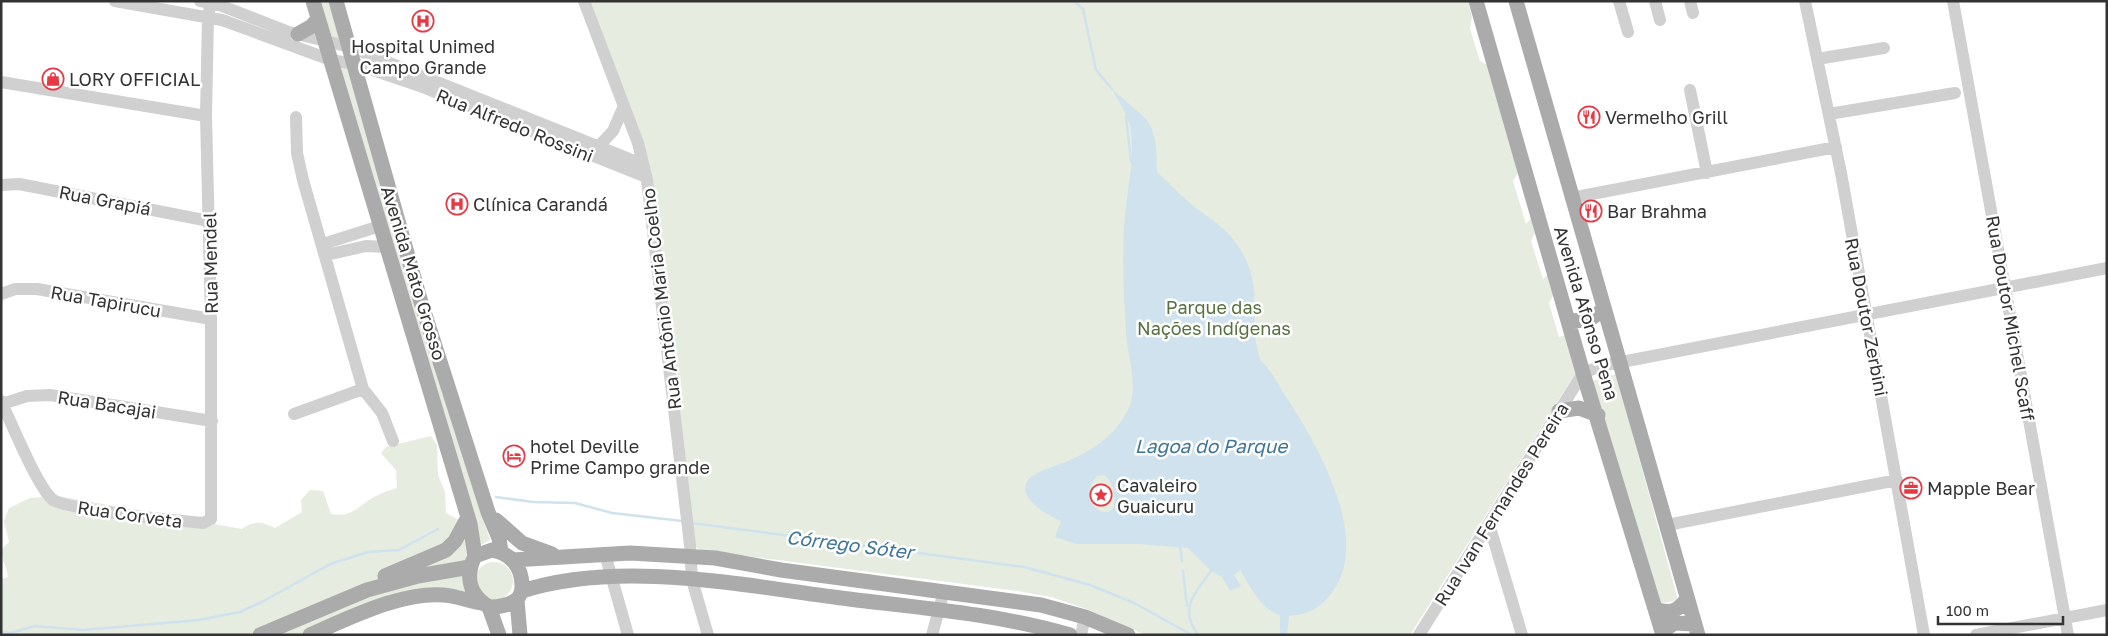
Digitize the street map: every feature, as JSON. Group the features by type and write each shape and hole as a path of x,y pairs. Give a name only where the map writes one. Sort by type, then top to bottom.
{"main road":[{"name":"Avenida Mato Grosso","path":"312,1 468,517 472,561"},
{"name":"Avenida Mato Grosso","path":"336,1 406,242 420,299 488,512 507,556"},
{"name":"Avenida Afonso Pena","path":"1476,1 1583,373 1598,415 1663,633"},
{"name":"Avenida Afonso Pena","path":"1516,1 1696,630"},
{"path":"298,34 312,26 318,19"},
{"path":"380,226 391,228 406,242"},
{"path":"401,295 413,302 420,299"},
{"path":"1568,320 1589,320 1604,309"},
{"path":"1574,339 1591,329 1609,328"},
{"path":"1559,411 1579,408 1598,415"},
{"path":"488,512 506,532 522,543 560,557"},
{"path":"367,590 381,578 446,550 455,542 468,517"},
{"path":"260,635 367,590 472,561 483,552 507,556 560,557 606,554 691,555 781,570 1041,605 1086,617 1128,635"},
{"path":"507,556 522,574 519,595 520,635"},
{"path":"472,561 469,580 473,592 485,605 499,635"},
{"path":"310,635 370,610 405,598 450,595 485,605 504,606 519,595 544,584 587,577 610,576 665,577 939,610 1017,622 1070,635"},
{"path":"1655,609 1668,613 1674,612 1686,600"},
{"path":"1663,633 1674,623 1696,630"}],"street":[{"name":"Rua Alfredo Rossini","path":"115,1 222,20 331,60 355,64 420,86 646,177"},
{"name":"Rua Antônio Maria Coelho","path":"584,1 638,143 646,177 689,534 692,580 708,635"},
{"path":"1619,1 1628,32"},
{"path":"1655,1 1660,20"},
{"name":"Rua Doutor Zerbini","path":"1805,1 1836,147 1924,635"},
{"name":"Rua Doutor Michel Scaff","path":"1953,1 2068,635"},
{"name":"Rua Mendel","path":"207,2 206,116 212,421 212,515 208,522"},
{"path":"207,2 298,34 350,47 642,164"},
{"path":"247,29 259,27 267,22"},
{"path":"1817,59 1884,48"},
{"path":"1,82 206,116"},
{"path":"1690,90 1707,173"},
{"path":"1829,114 1955,93"},
{"path":"599,146 613,131 624,106"},
{"path":"296,117 299,162 363,389 382,413 392,441"},
{"path":"1571,198 1836,147"},
{"name":"Rua Grapiá","path":"1,185 19,184 209,221"},
{"path":"324,250 380,226"},
{"path":"324,250 366,246 386,247"},
{"path":"1583,373 1594,368 2107,268"},
{"name":"Rua Tapirucu","path":"1,294 15,289 37,289 211,319"},
{"name":"Rua Ivan Fernandes Pereira","path":"1419,635 1583,373"},
{"path":"294,414 363,389"},
{"name":"Rua Bacajai","path":"2,402 27,396 50,395 212,421"},
{"name":"Rua Corveta","path":"2,402 41,484 53,500 62,504 109,512 208,522"},
{"path":"1667,525 1897,480"},
{"path":"1489,524 1522,635"},
{"path":"606,554 610,576 628,635"},
{"path":"932,635 944,591"},
{"path":"1976,635 2107,610"},
{"path":"1081,635 1086,617"}],"green space":[{"path":"316,1 328,1 341,42 327,38"},
{"name":"Parque das Nações Indígenas","path":"589,1 1468,1 1472,17 1470,29 1480,61 1489,66 1518,173 1513,181 1526,224 1531,218 1535,233 1531,241 1543,279 1548,274 1554,294 1549,303 1559,337 1565,335 1575,374 1410,635 1145,635 1084,608 1051,597 700,550 696,547 656,205"},
{"path":"337,64 347,65 416,310 490,540 477,547"},
{"path":"1616,374 1678,600 1658,604 1592,381"},
{"path":"431,436 437,445 438,475 445,492 446,513 464,523 470,533 468,593 369,606 303,635 1,635 1,579 8,577 1,550 9,542 4,521 9,508 30,498 58,496 242,529 254,523 266,524 275,528 302,512 301,500 310,490 323,491 331,514 338,515 350,513 368,500 397,488 396,470 381,453 386,447"},
{"path":"494,562 507,568 513,581 507,594 494,600 481,594 475,581 481,568"}],"water":[{"name":"Lagoa do Parque","path":"1112,89 1142,116 1153,131 1157,154 1157,172 1195,207 1228,233 1244,255 1253,281 1255,334 1261,361 1272,374 1313,441 1336,493 1343,519 1346,545 1343,569 1333,591 1319,606 1302,614 1289,616 1287,635 1280,635 1280,615 1261,603 1240,570 1234,575 1241,586 1230,591 1222,577 1211,571 1188,548 1140,544 1076,544 1055,537 1061,521 1034,505 1026,493 1026,486 1034,474 1077,457 1106,438 1122,421 1128,410 1133,392 1126,333 1123,254 1132,142 1128,119","holes":["1104,475 1112,486 1114,500 1113,509 1108,512 1096,508 1090,499 1091,487 1097,476"]}],"waterway":[{"path":"1074,1 1083,9 1096,70 1112,89"},
{"path":"1126,116 1131,162"},
{"name":"Córrego Sóter","path":"496,497 533,502 575,503 612,513 682,521"},
{"name":"Córrego Sóter","path":"692,523 1024,567 1090,585 1134,603 1192,635"},
{"path":"1177,528 1179,539"},
{"name":"Córrego Sóter","path":"1,632 10,633 35,626 83,630 199,620 240,612 262,602 330,564 368,552 399,550 438,529"},
{"path":"1180,545 1182,561"},
{"path":"1183,571 1187,606"},
{"path":"1198,635 1189,617 1189,609 1195,594 1211,571"}],"place":[{"name":"Hospital Unimed Campo Grande","path":"423,21"},
{"name":"LORY OFFICIAL","path":"53,79"},
{"name":"Vermelho Grill","path":"1589,117"},
{"name":"Clínica Carandá","path":"457,204"},
{"name":"Bar Brahma","path":"1591,211"},
{"name":"hotel Deville Prime Campo grande","path":"514,456"},
{"name":"Mapple Bear","path":"1911,488"},
{"name":"Cavaleiro Guaicuru","path":"1101,495"}]}
